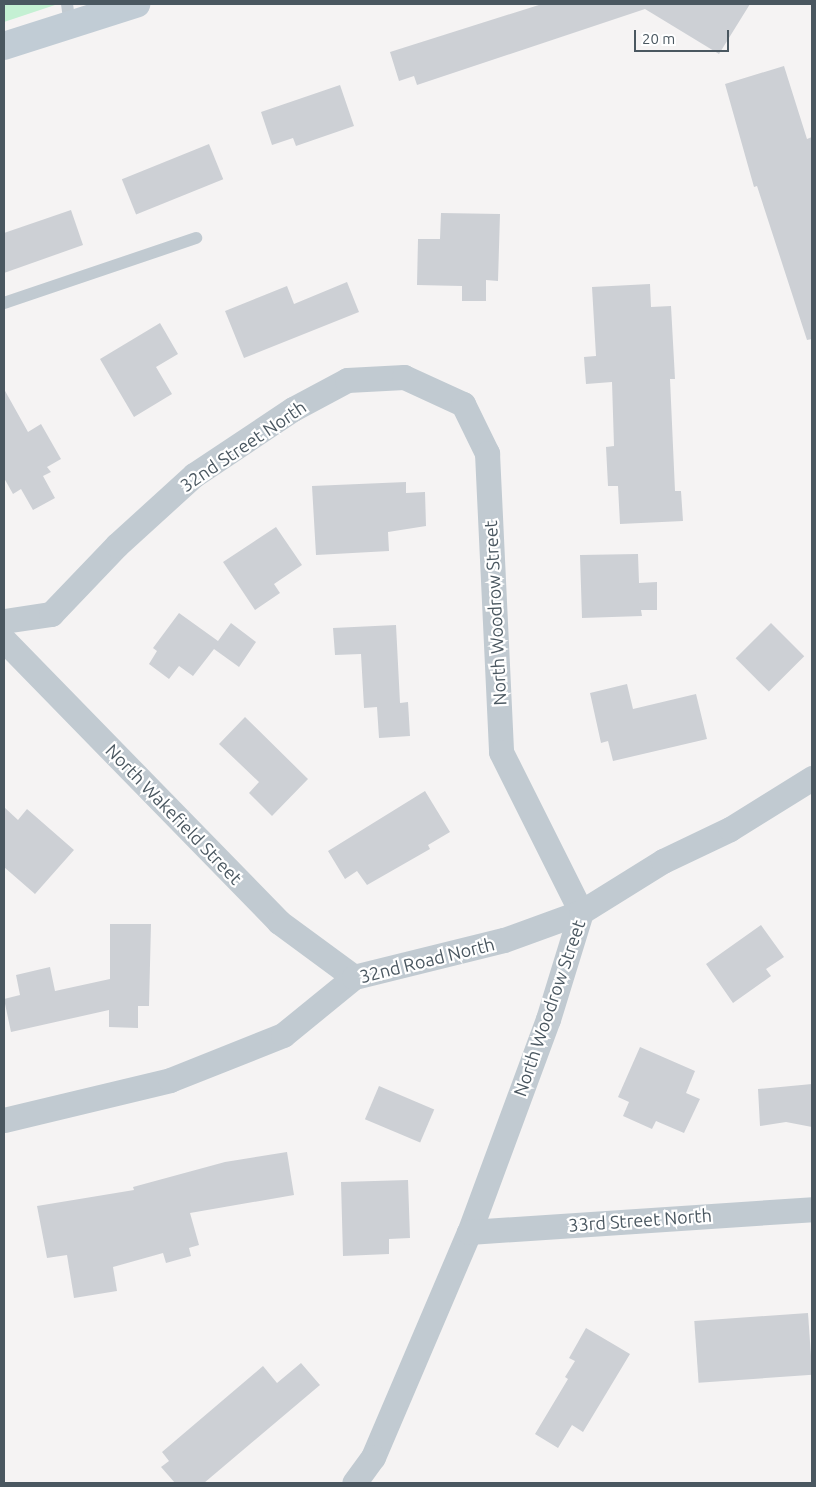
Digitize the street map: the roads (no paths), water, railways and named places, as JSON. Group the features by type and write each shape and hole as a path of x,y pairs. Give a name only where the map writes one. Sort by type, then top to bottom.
{"street":[{"path":"4,46 68,14 136,4"},
{"name":"32nd Street North","path":"4,621 52,614 117,545 194,475 293,409 346,380 404,377 462,404"},
{"name":"North Woodrow Street","path":"354,1483 373,1457 469,1232 548,1019 581,912 501,752 487,453 462,404"},
{"name":"North Wakefield Street","path":"4,640 279,922 354,977"},
{"name":"32nd Road North","path":"4,1120 170,1080 283,1035 354,977 504,940 581,912 663,861 730,829 812,778"},
{"name":"33rd Street North","path":"469,1232 812,1209"}],"lane":[{"path":"4,303 196,238"}]}
